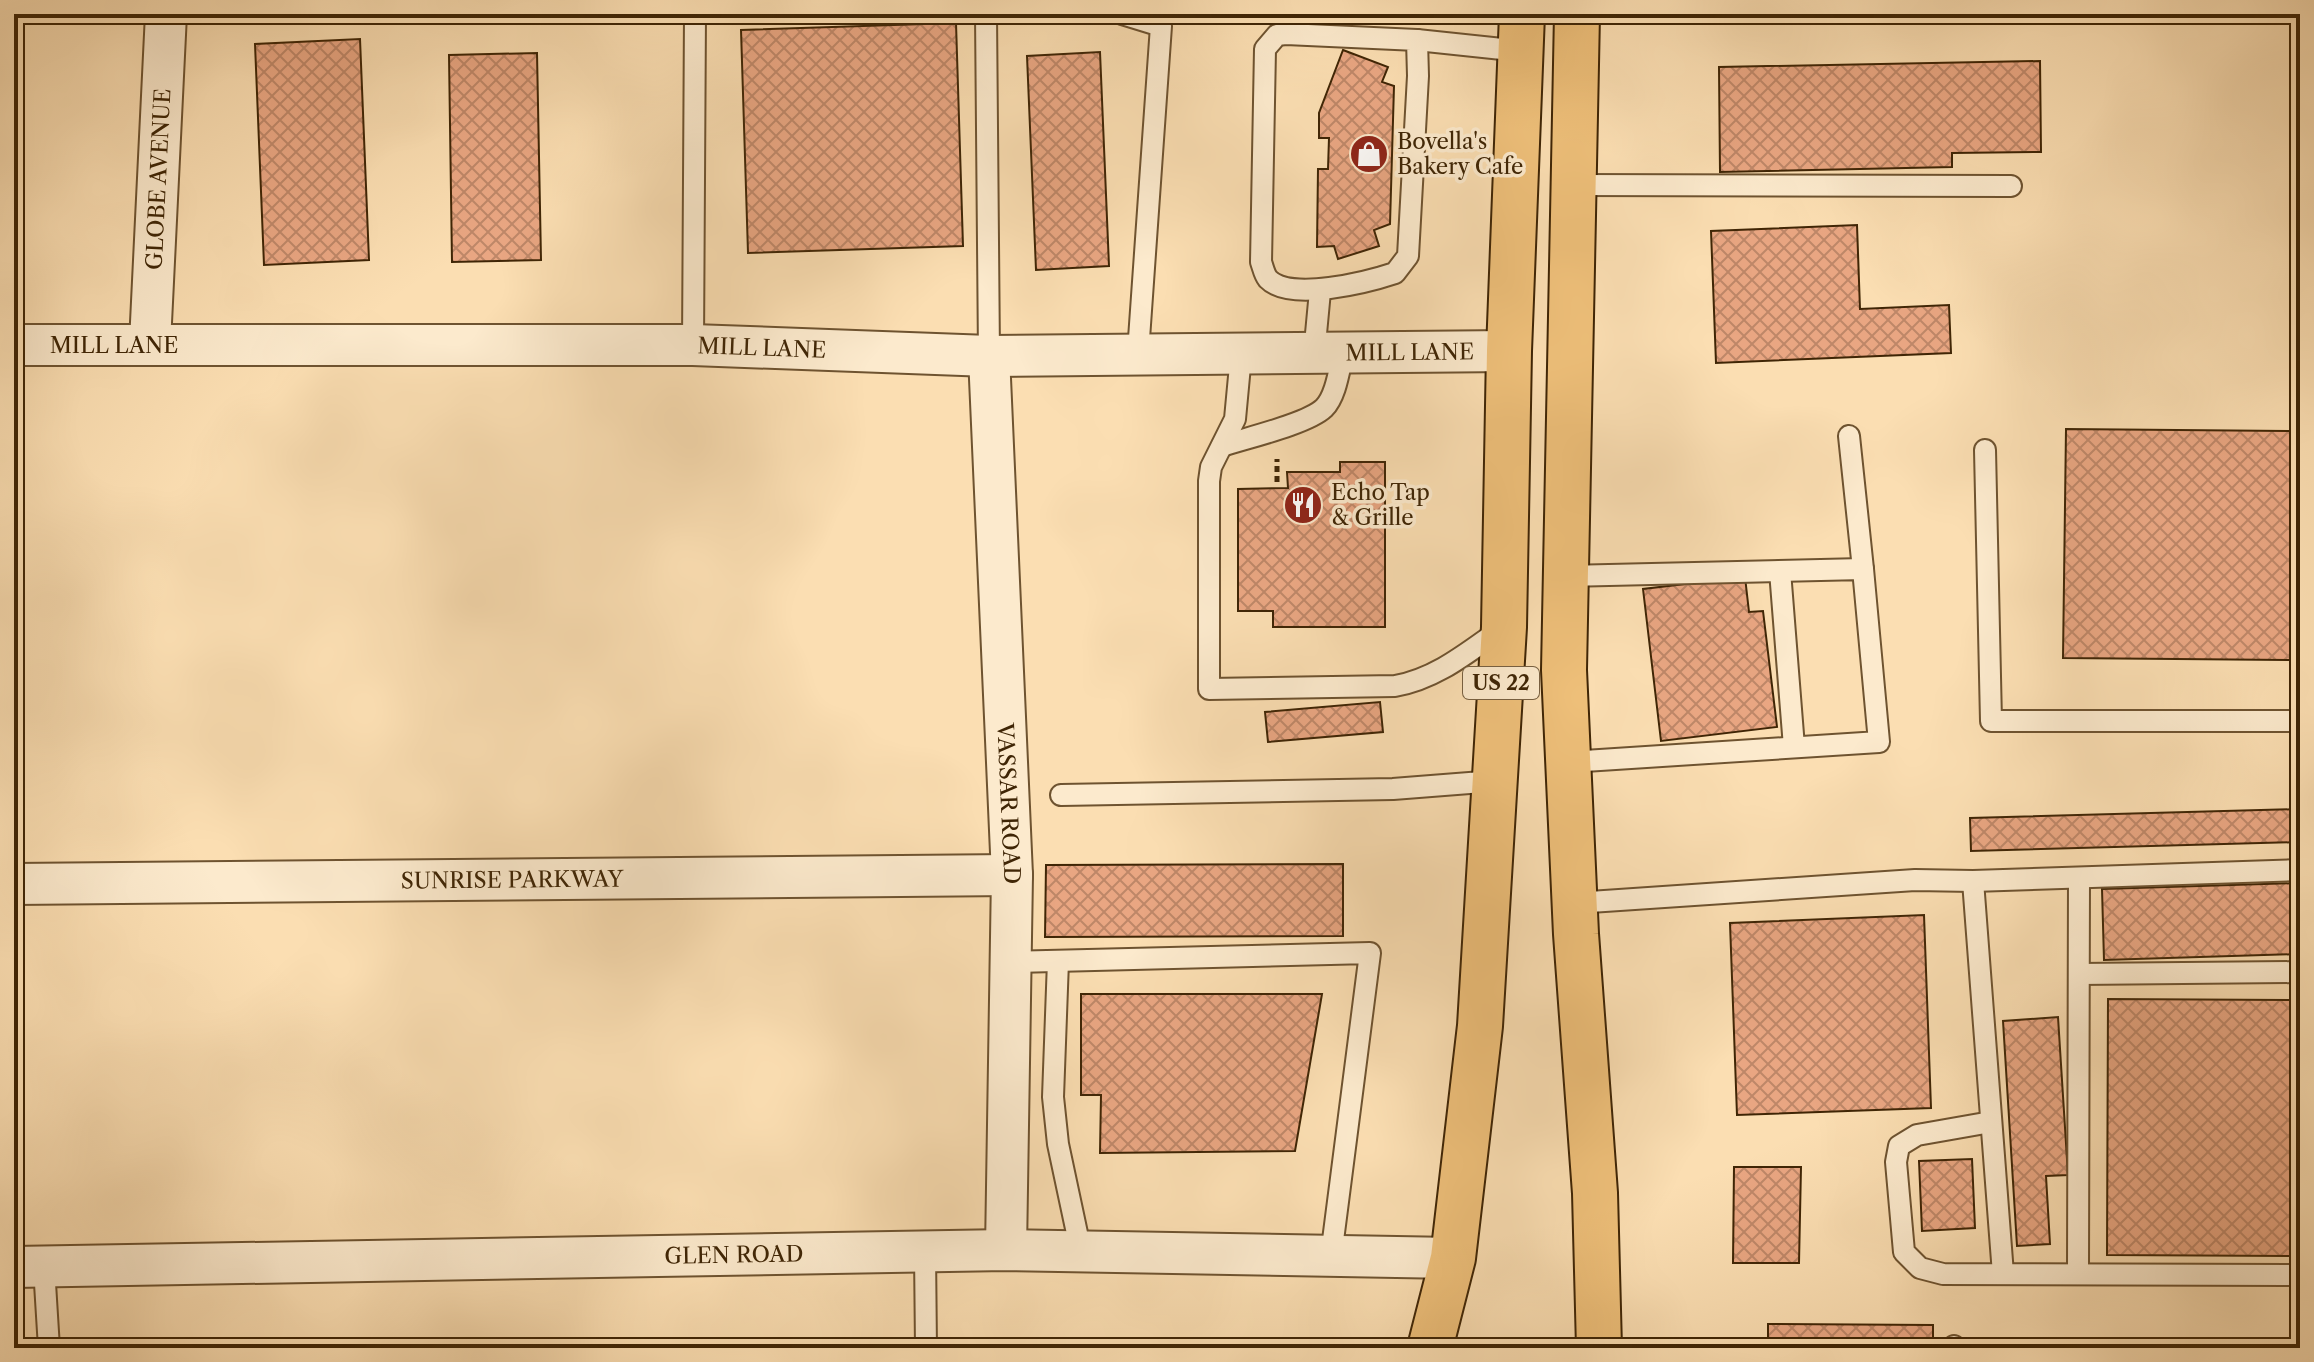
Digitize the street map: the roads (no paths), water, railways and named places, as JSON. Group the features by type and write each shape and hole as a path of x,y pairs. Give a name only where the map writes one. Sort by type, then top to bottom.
{"highway":[{"name":"US 22","path":"1577,14 1564,670 1575,903 1595,1193 1599,1348"},
{"name":"US 22","path":"1430,1348 1453,1258 1480,1026 1504,627 1509,351 1522,33"},
{"path":"1595,1193 1614,1348"}],"street":[{"name":"GLOBE AVENUE","path":"150,343 166,14"},
{"name":"MILL LANE","path":"14,345 693,345 989,356 1509,351"},
{"name":"VASSAR ROAD","path":"989,356 1012,875 1006,1250"},
{"name":"SUNRISE PARKWAY","path":"14,884 1012,875"},
{"name":"GLEN ROAD","path":"29,1267 1006,1250 1453,1258"}],"lane":[{"path":"693,345 695,14"},
{"path":"986,14 989,356"},
{"path":"1122,14 1161,26 1138,353"},
{"path":"1417,40 1418,76 1408,256 1395,273 1320,291 1277,285 1269,280 1261,262 1265,49 1277,35 1417,40 1522,33"},
{"path":"1573,185 2011,186"},
{"path":"1222,446 1324,408 1332,396 1320,291"},
{"path":"1241,355 1235,419 1211,467 1209,481 1209,689 1411,684 1450,665 1504,627"},
{"path":"1569,762 1879,742 1849,436"},
{"path":"1985,450 1991,721 2300,721"},
{"path":"1566,576 1863,569"},
{"path":"1780,571 1794,747"},
{"path":"1061,795 1393,789 1495,781"},
{"path":"1575,903 1915,880 1973,881 2300,870"},
{"path":"2078,1274 2079,878"},
{"path":"1973,881 2003,1274"},
{"path":"1011,962 1370,953 1331,1256"},
{"path":"1058,961 1053,1097 1058,1144 1081,1252"},
{"path":"2079,974 2300,972"},
{"path":"1991,1122 1917,1135 1899,1146 1896,1162 1904,1252 1920,1268 1943,1274 2300,1275"},
{"path":"925,1252 926,1348"},
{"path":"29,1267 49,1348"}],"place":[{"name":"Bovella's Bakery Cafe","path":"1369,154"},
{"name":"Echo Tap & Grille","path":"1303,505"}]}
